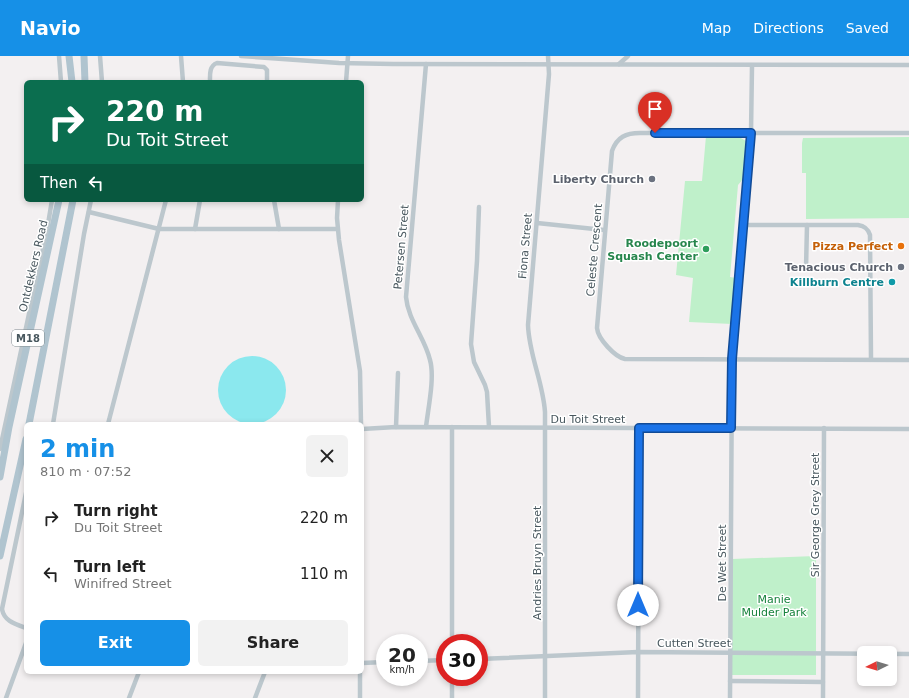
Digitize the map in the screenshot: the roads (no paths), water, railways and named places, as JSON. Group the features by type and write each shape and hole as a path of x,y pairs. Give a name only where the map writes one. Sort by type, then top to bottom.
{"main road":[{"path":"69,56 72,80"},
{"path":"84,56 85,80"},
{"name":"Ontdekkers Road","path":"0,477 9,427 59,202"},
{"name":"M18","path":"29,422 73,202"},
{"path":"0,556 24,448"}],"street":[{"path":"59,56 61,80"},
{"path":"100,56 102,80"},
{"path":"181,56 183,80"},
{"path":"241,56 348,63 752,66 909,65"},
{"path":"346,80 348,56"},
{"name":"Fiona Street","path":"546,428 543,390 530,343 528,330 550,65 548,56"},
{"path":"619,64 628,56"},
{"path":"210,80 210,70 214,64 218,64 264,67 267,70 267,80"},
{"name":"Petersen Street","path":"426,64 406,297 408,309 430,360 430,390 426,428"},
{"name":"De Wet Street","path":"730,698 732,359 751,133 752,66"},
{"name":"Celeste Crescent","path":"909,133 640,133 624,136 616,143 612,151 604,230 597,328 599,336 615,354 625,359 909,360"},
{"name":"Ontdekkers Road","path":"0,449 2,426 47,230 52,202"},
{"path":"53,422 91,202"},
{"path":"109,422 166,202"},
{"path":"195,229 200,202"},
{"path":"274,202 279,229"},
{"path":"338,202 337,229 360,371 361,422"},
{"path":"479,208 478,261 470,344 474,362 487,392 489,428"},
{"path":"89,212 159,229 337,229"},
{"path":"536,223 604,230"},
{"path":"744,225 858,225 866,227 870,235 871,359"},
{"path":"806,269 807,225"},
{"path":"396,427 398,373"},
{"path":"452,427 452,634"},
{"name":"Du Toit Street","path":"364,429 452,427 909,429"},
{"name":"Andries Bruyn Street","path":"545,698 546,428"},
{"path":"638,698 639,428"},
{"name":"Sir George Grey Street","path":"823,698 824,428"},
{"path":"24,503 2,604 4,616 10,621 24,627"},
{"path":"6,698 24,649"},
{"name":"Cutten Street","path":"488,659 638,652 909,654"},
{"path":"364,663 376,662"},
{"path":"129,698 137,674"},
{"path":"255,698 264,674"},
{"path":"360,674 360,698"},
{"path":"730,681 823,682"},
{"path":"452,686 452,698"}],"water":[{"path":"245,357 259,357 271,362 280,371 285,383 285,397 280,409 271,418 262,422 242,422 233,418 224,409 219,397 219,383 224,371 233,362"}],"place":[{"name":"Liberty Church","path":"652,179"},
{"name":"Pizza Perfect","path":"901,246"},
{"name":"Roodepoort Squash Center","path":"706,249"},
{"name":"Tenacious Church","path":"901,267"},
{"name":"Killburn Centre","path":"892,282"}],"park label":[{"name":"Manie Mulder Park","path":"774,605"}]}
